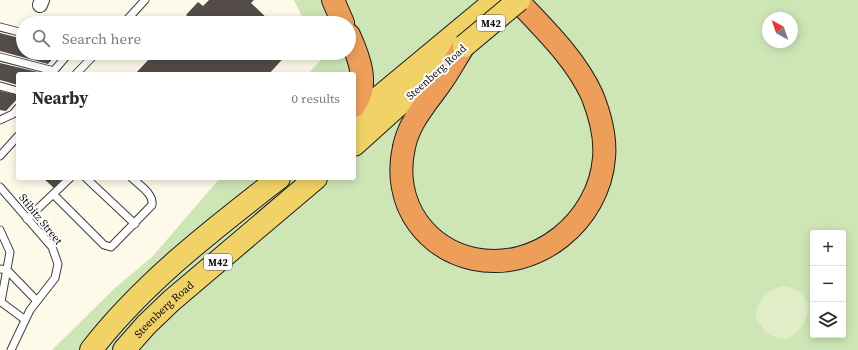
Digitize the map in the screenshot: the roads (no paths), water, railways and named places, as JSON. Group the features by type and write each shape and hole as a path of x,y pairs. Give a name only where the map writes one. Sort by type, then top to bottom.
{"highway":[{"path":"333,0 340,16"},
{"path":"463,37 440,85 424,104 408,133 404,146 401,168 404,195 408,207 419,225 446,249 466,257 481,260 497,261 524,256 542,249 556,240 582,216 598,186 604,150 600,118 591,94 582,77 563,50 518,0"},
{"path":"356,55 363,83 361,94 356,103"}],"main road":[{"name":"Steenberg Road","path":"356,143 463,37 496,0"},
{"name":"Steenberg Road","path":"356,117 463,37 518,0"},
{"name":"M42","path":"91,350 107,329 142,292 277,180"},
{"name":"Steenberg Road","path":"124,350 146,325 171,301 314,180"}],"lane":[{"path":"130,16 145,0"},
{"path":"0,27 16,31"},
{"path":"0,57 50,72"},
{"path":"54,72 63,60"},
{"path":"78,72 89,60"},
{"path":"0,86 16,90"},
{"path":"0,120 13,114 16,110"},
{"path":"0,156 16,138"},
{"path":"28,219 68,180"},
{"path":"88,180 135,224"},
{"path":"54,195 109,248 135,224 153,202 150,196 134,180"},
{"name":"Stibitz Street","path":"0,187 52,247 58,264 55,278 36,300 24,320 11,350"},
{"path":"0,230 3,243 10,252 4,269 0,303 24,320"},
{"path":"4,269 36,300"}]}
